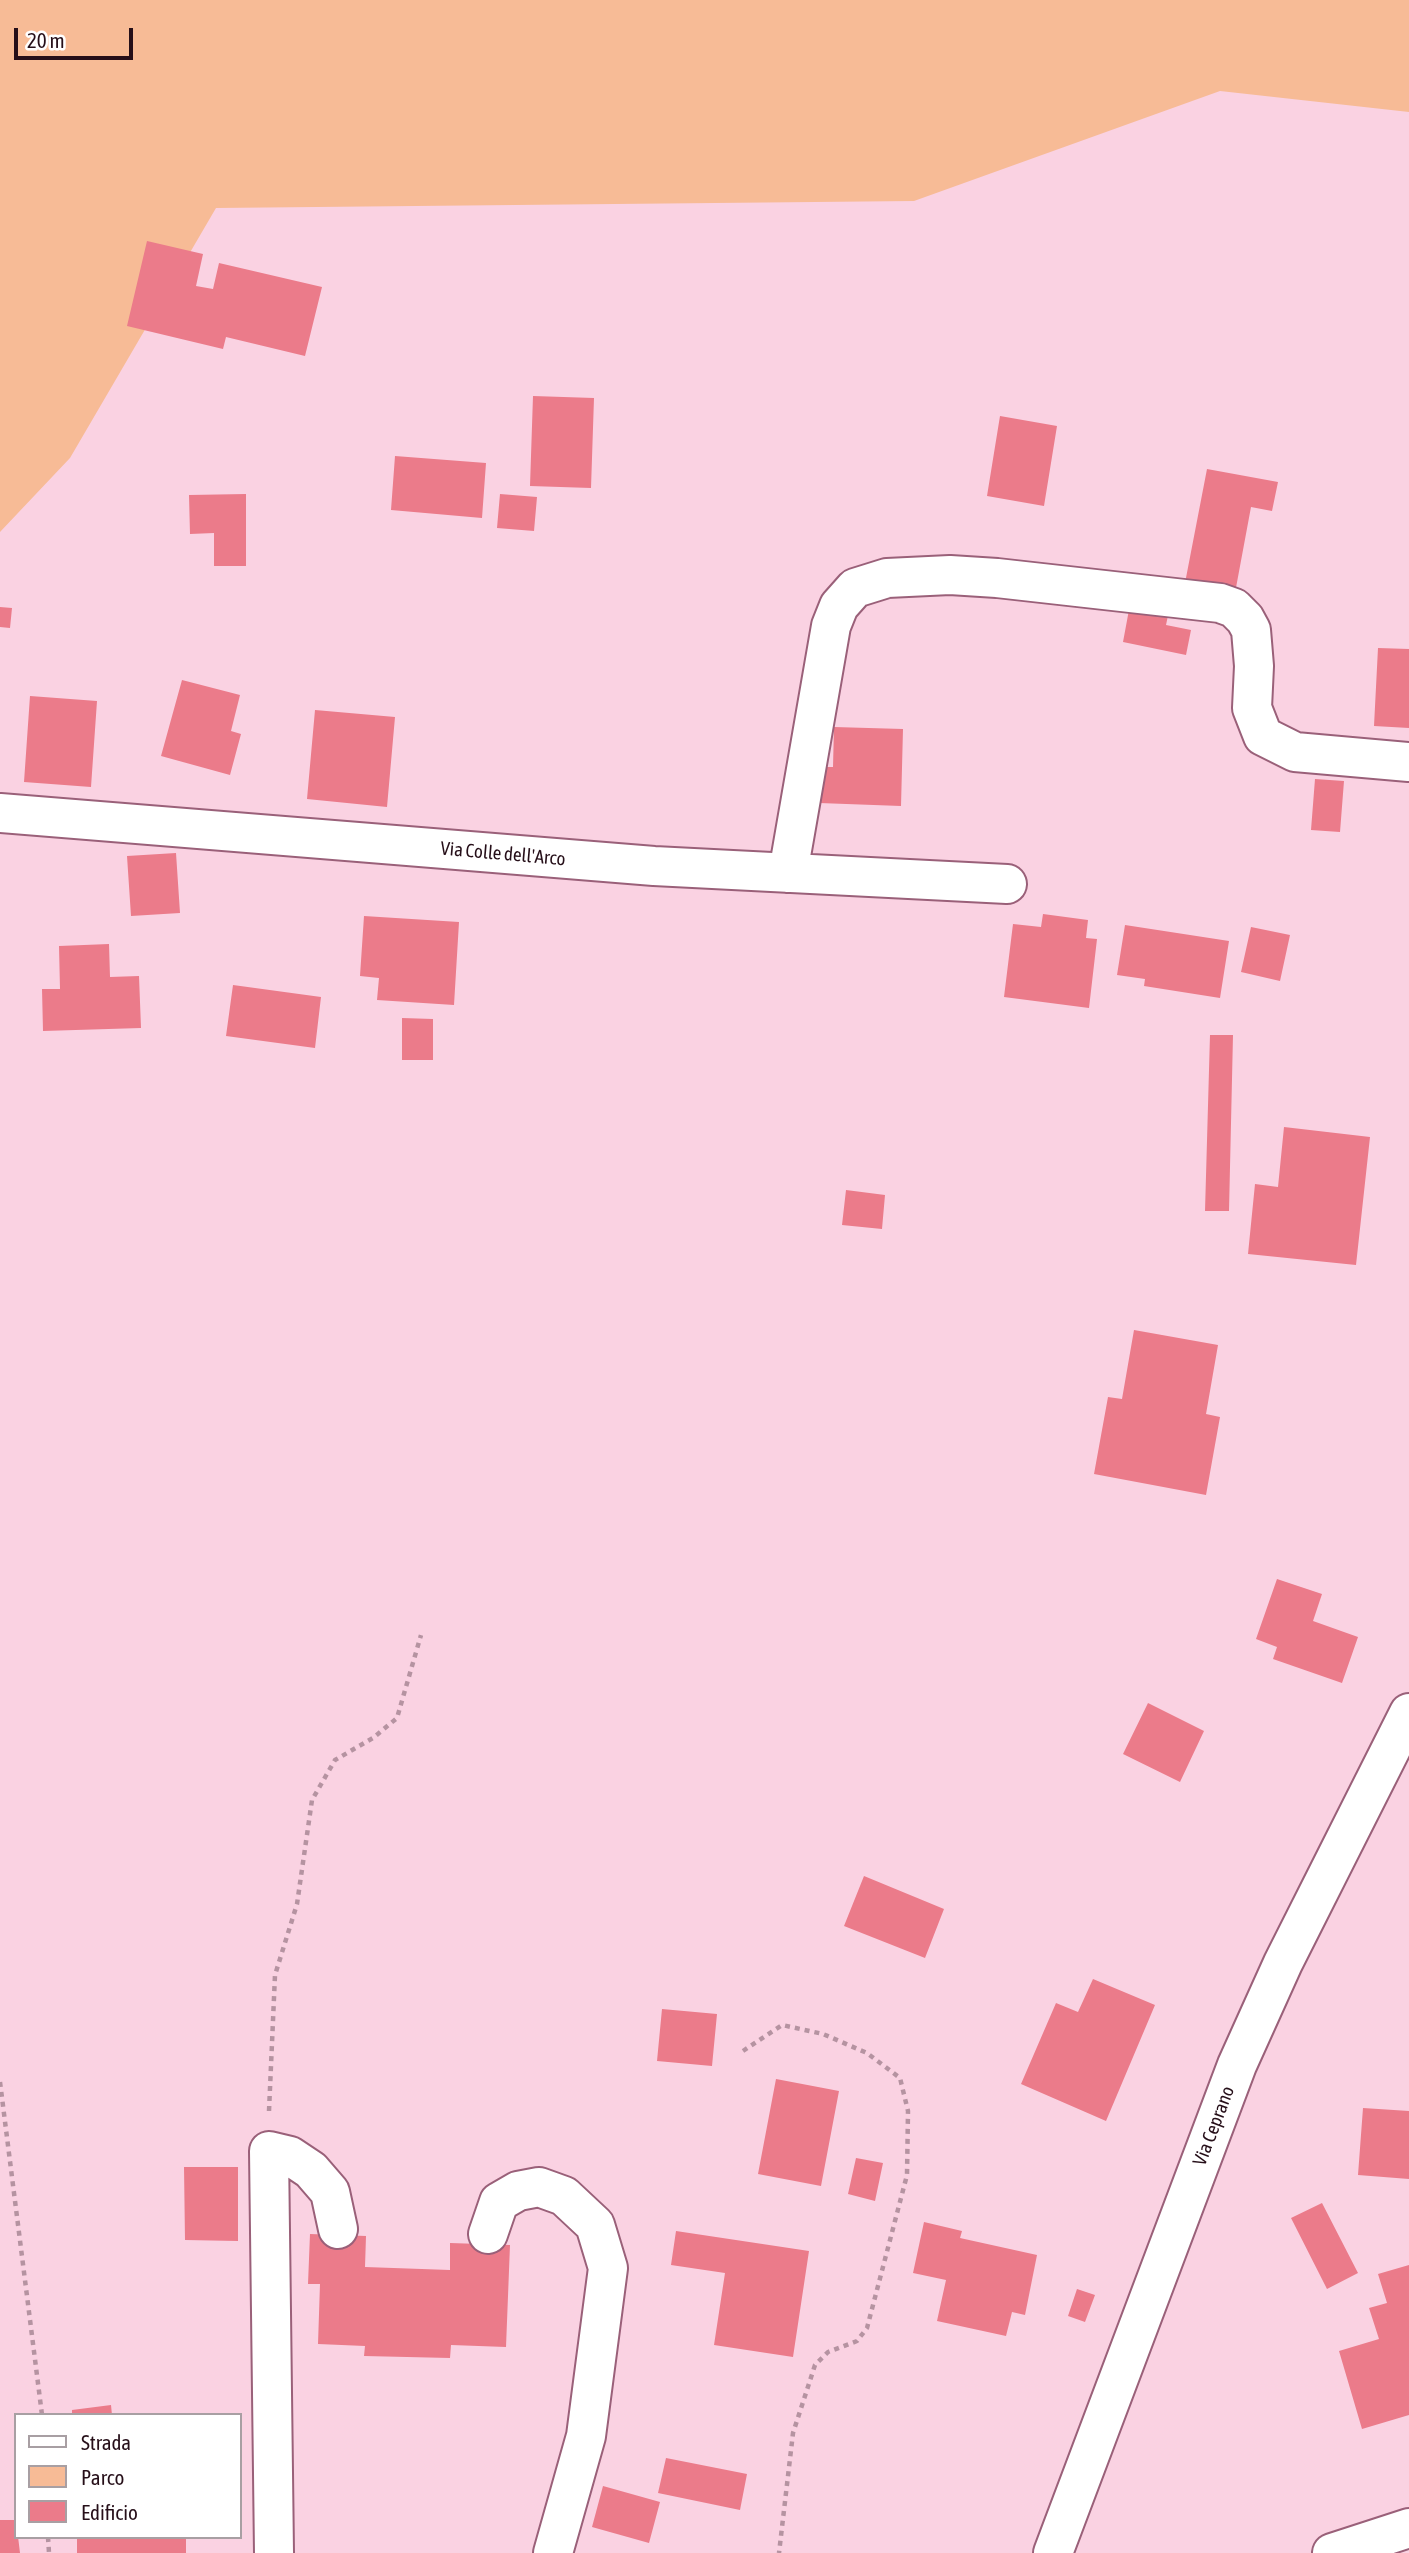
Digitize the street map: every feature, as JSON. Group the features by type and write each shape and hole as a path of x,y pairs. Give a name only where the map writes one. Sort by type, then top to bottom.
{"street":[{"path":"788,873 831,626 839,606 855,588 887,578 950,575 997,578 1220,603 1234,608 1251,630 1255,666 1252,708 1263,736 1295,752 1409,762"},
{"name":"Via Colle dell'Arco","path":"0,813 654,866 1007,884"},
{"name":"Via Ceprano","path":"1053,2553 1237,2065 1283,1963 1409,1713"},
{"path":"274,2553 269,2151 290,2156 311,2170 330,2192 338,2229"},
{"path":"488,2234 499,2202 518,2191 539,2187 564,2196 595,2225 608,2267 586,2436 553,2553"},
{"path":"1332,2553 1409,2528"}],"path":[{"path":"269,2151 275,1975 297,1904 312,1800 335,1760 373,1738 397,1718 421,1635"},
{"path":"743,2051 782,2025 823,2034 867,2053 900,2078 908,2111 906,2175 867,2328 858,2341 828,2352 814,2365 793,2433 779,2553"},
{"path":"0,2081 42,2413"}],"green space":[{"path":"0,0 1409,0 1409,112 1220,91 914,201 216,208 70,458 0,532"}],"building":[{"path":"147,241 203,254 196,286 213,289 219,263 322,287 305,356 226,337 223,349 127,326"},
{"path":"533,396 594,398 591,488 530,486"},
{"path":"1000,416 1057,426 1044,506 987,496"},
{"path":"395,456 486,463 482,518 391,510"},
{"path":"1207,469 1278,482 1272,511 1251,507 1235,593 1185,583"},
{"path":"246,494 246,566 214,566 214,533 190,534 189,495"},
{"path":"500,494 537,497 534,531 497,528"},
{"path":"1131,599 1170,606 1166,625 1191,630 1186,655 1123,642"},
{"path":"0,607 12,608 10,628 0,627"},
{"path":"1378,648 1409,649 1409,728 1374,726"},
{"path":"182,680 240,695 231,731 241,734 230,775 161,756"},
{"path":"30,696 97,701 91,787 24,782"},
{"path":"315,710 395,717 387,807 307,799"},
{"path":"834,727 903,729 901,806 819,803 820,767 833,767"},
{"path":"1315,779 1344,781 1340,832 1311,830"},
{"path":"176,853 180,913 131,916 127,856"},
{"path":"1043,914 1088,920 1086,938 1097,939 1089,1008 1004,997 1013,924 1041,927"},
{"path":"364,916 459,922 454,1005 377,1000 379,978 360,976"},
{"path":"1125,925 1229,941 1220,998 1144,986 1145,979 1117,975"},
{"path":"1251,927 1290,935 1280,981 1241,972"},
{"path":"109,944 110,977 139,976 141,1028 43,1031 42,989 60,989 59,946"},
{"path":"233,985 321,997 315,1048 226,1036"},
{"path":"402,1018 433,1019 433,1060 402,1060"},
{"path":"1210,1035 1233,1035 1229,1211 1205,1211"},
{"path":"1284,1127 1370,1137 1356,1265 1248,1254 1255,1184 1278,1187"},
{"path":"846,1190 885,1195 882,1229 842,1225"},
{"path":"1134,1330 1218,1345 1206,1414 1220,1417 1206,1495 1094,1474 1108,1397 1122,1399"},
{"path":"1277,1579 1322,1594 1313,1621 1358,1637 1342,1683 1273,1659 1277,1647 1256,1639"},
{"path":"1148,1703 1204,1731 1180,1782 1123,1754"},
{"path":"864,1876 944,1909 925,1958 844,1926"},
{"path":"1093,1979 1155,2005 1106,2121 1021,2084 1056,2003 1078,2012"},
{"path":"662,2009 717,2014 712,2066 657,2061"},
{"path":"776,2079 839,2091 821,2186 758,2174"},
{"path":"1363,2108 1409,2111 1409,2179 1358,2175"},
{"path":"856,2158 883,2163 875,2201 848,2194"},
{"path":"184,2167 238,2167 238,2241 185,2240"},
{"path":"1322,2203 1358,2273 1327,2289 1291,2218"},
{"path":"924,2222 962,2231 960,2238 1037,2255 1025,2315 1012,2312 1006,2336 937,2321 946,2280 913,2273"},
{"path":"676,2231 809,2251 793,2357 714,2345 725,2273 671,2265"},
{"path":"310,2234 366,2236 365,2267 450,2270 450,2243 510,2245 506,2347 451,2345 450,2358 364,2356 365,2346 318,2344 320,2284 308,2284"},
{"path":"1409,2265 1409,2415 1362,2429 1339,2351 1379,2339 1369,2308 1387,2303 1378,2274"},
{"path":"1077,2289 1095,2295 1085,2322 1068,2316"},
{"path":"111,2405 112,2413 72,2413 72,2410"},
{"path":"666,2458 747,2474 740,2510 658,2493"},
{"path":"603,2486 660,2502 649,2543 592,2527"},
{"path":"0,2520 14,2520 14,2539 18,2539 20,2553 0,2553"},
{"path":"77,2539 186,2539 186,2553 77,2553"}]}
